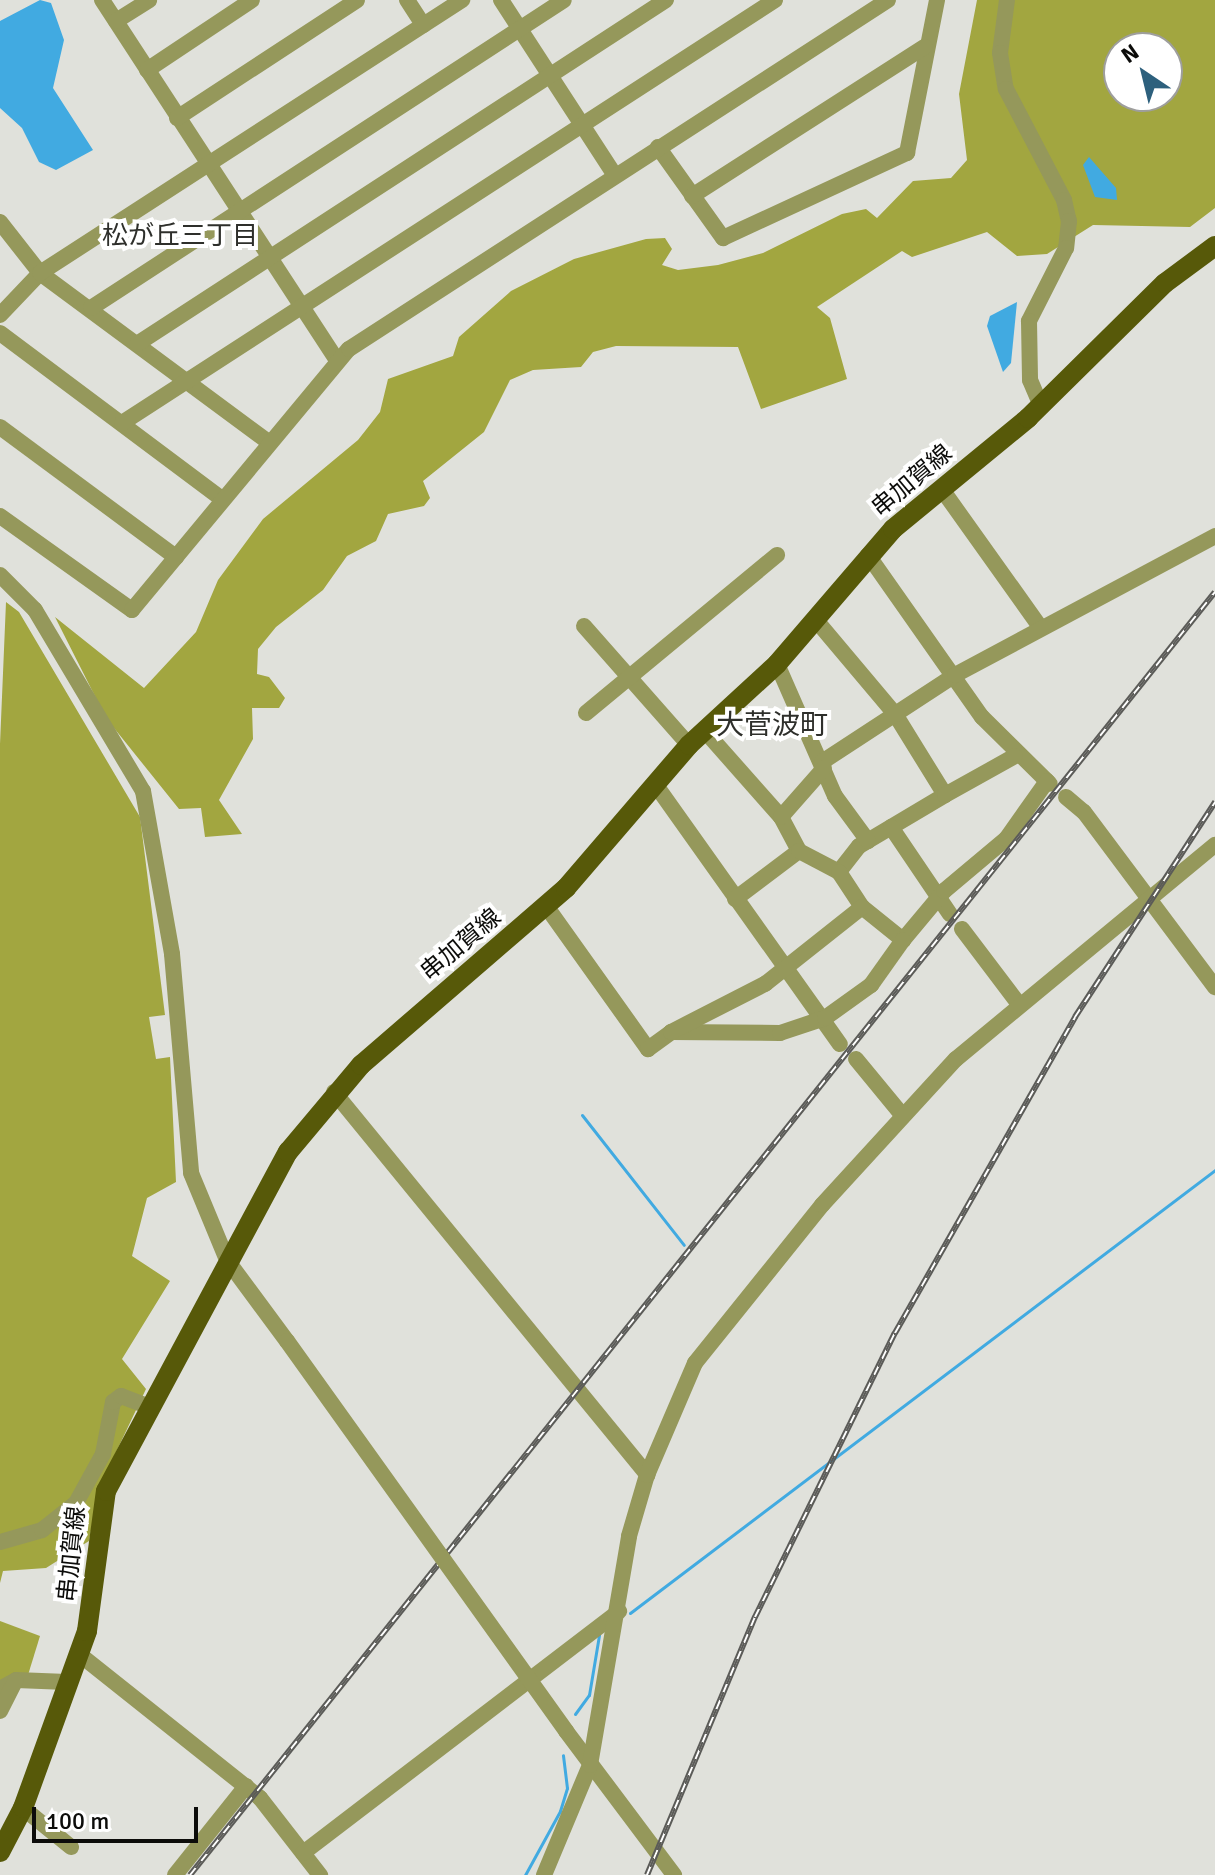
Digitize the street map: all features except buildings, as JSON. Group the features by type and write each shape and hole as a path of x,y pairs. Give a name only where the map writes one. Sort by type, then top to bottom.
{"main road":[{"name":"串加賀線","path":"0,1852 23,1808 93,1608 106,1491 147,1406 288,1152 334,1092 546,906 689,745 777,664 868,555 1040,404 1165,283 1215,246"}],"street":[{"path":"102,0 266,257 337,360"},
{"path":"116,21 149,0"},
{"path":"147,70 252,0"},
{"path":"177,118 357,0"},
{"path":"407,0 423,25"},
{"path":"0,315 40,273 462,0"},
{"path":"501,0 614,174"},
{"path":"91,308 564,0"},
{"path":"137,344 266,257 666,0"},
{"path":"122,423 775,0"},
{"path":"0,516 128,610 176,557 337,360 614,174 888,0"},
{"path":"658,147 723,238 907,153 924,47 937,0"},
{"path":"1007,0 1000,53 1006,89 1064,200 1069,221 1066,248 1029,321 1029,370 1040,404"},
{"path":"692,196 924,47"},
{"path":"0,222 40,273 268,442"},
{"path":"0,333 222,499"},
{"path":"0,427 176,557"},
{"path":"941,488 1041,628"},
{"path":"781,817 823,765 955,675 1215,536"},
{"path":"586,713 777,555"},
{"path":"671,1032 780,1033 825,1018 871,985 903,940 939,898 1006,839 1049,782 1015,756 868,555"},
{"path":"0,575 35,610 143,791 172,954 191,1173 227,1260 590,1765 674,1875"},
{"path":"815,619 895,714 945,795"},
{"path":"584,626 689,745"},
{"path":"777,664 823,765 868,841"},
{"path":"704,730 781,817 799,851 839,872 862,907 903,940"},
{"path":"839,872 868,841 1015,756"},
{"path":"655,784 735,899 788,966 840,1044"},
{"path":"1066,797 1148,897 1215,987"},
{"path":"891,827 950,914"},
{"path":"544,1875 590,1765 619,1611 629,1536 647,1475 673,1403 721,1326 903,1116 1018,1003 1215,845"},
{"path":"735,899 799,851"},
{"path":"546,906 648,1049 671,1032 738,1000 788,966 862,907"},
{"path":"962,929 1018,1003"},
{"path":"856,1059 903,1116"},
{"path":"334,1092 647,1475"},
{"path":"0,1542 42,1530 69,1513 103,1454 113,1402 121,1396 147,1406"},
{"path":"303,1853 619,1611"},
{"path":"79,1654 246,1786 320,1875"},
{"path":"0,1711 16,1680"},
{"path":"0,1689 16,1680 67,1682"},
{"path":"175,1875 246,1786"},
{"path":"23,1808 71,1847"}],"shaded area":[{"path":"977,0 1215,0 1215,208 1190,227 1093,225 1047,254 1017,256 987,232 912,257 902,251 817,307 830,318 847,379 761,409 738,347 616,346 593,352 581,367 533,370 510,380 484,432 423,481 430,498 424,506 388,514 376,541 347,556 323,590 276,627 258,649 257,674 269,677 285,698 279,708 252,708 253,739 219,800 242,834 205,837 201,808 179,809 106,718 55,617 144,688 196,632 218,580 263,519 358,440 380,412 388,379 453,356 459,337 511,291 574,259 646,239 665,238 672,249 662,265 678,270 718,265 763,253 842,214 866,209 877,218 913,181 951,178 967,160 959,94"},
{"path":"6,602 19,612 140,817 165,1015 149,1017 156,1059 170,1057 176,1182 147,1198 132,1256 170,1281 122,1359 146,1389 99,1488 89,1541 46,1568 3,1571 0,1583 0,744"},
{"path":"0,1621 40,1636 28,1675 0,1683"}],"water":[{"path":"40,0 51,3 64,40 53,88 93,150 56,170 39,162 22,128 0,108 0,21"},
{"path":"1089,157 1116,188 1117,200 1095,197 1083,165"},
{"path":"1017,302 1011,363 1003,372 987,326 990,316"}],"waterway":[{"path":"582,1115 684,1245"},
{"path":"630,1613 1215,1170"},
{"path":"575,1714 589,1695 599,1635"},
{"path":"525,1875 560,1811 567,1788 563,1755"}],"railway":[{"path":"190,1875 1215,592"},
{"path":"647,1875 755,1617 895,1333 1075,1017 1215,802"}],"district":[{"name":"松が丘三丁目","path":"180,237"},
{"name":"大菅波町","path":"772,725"}]}
